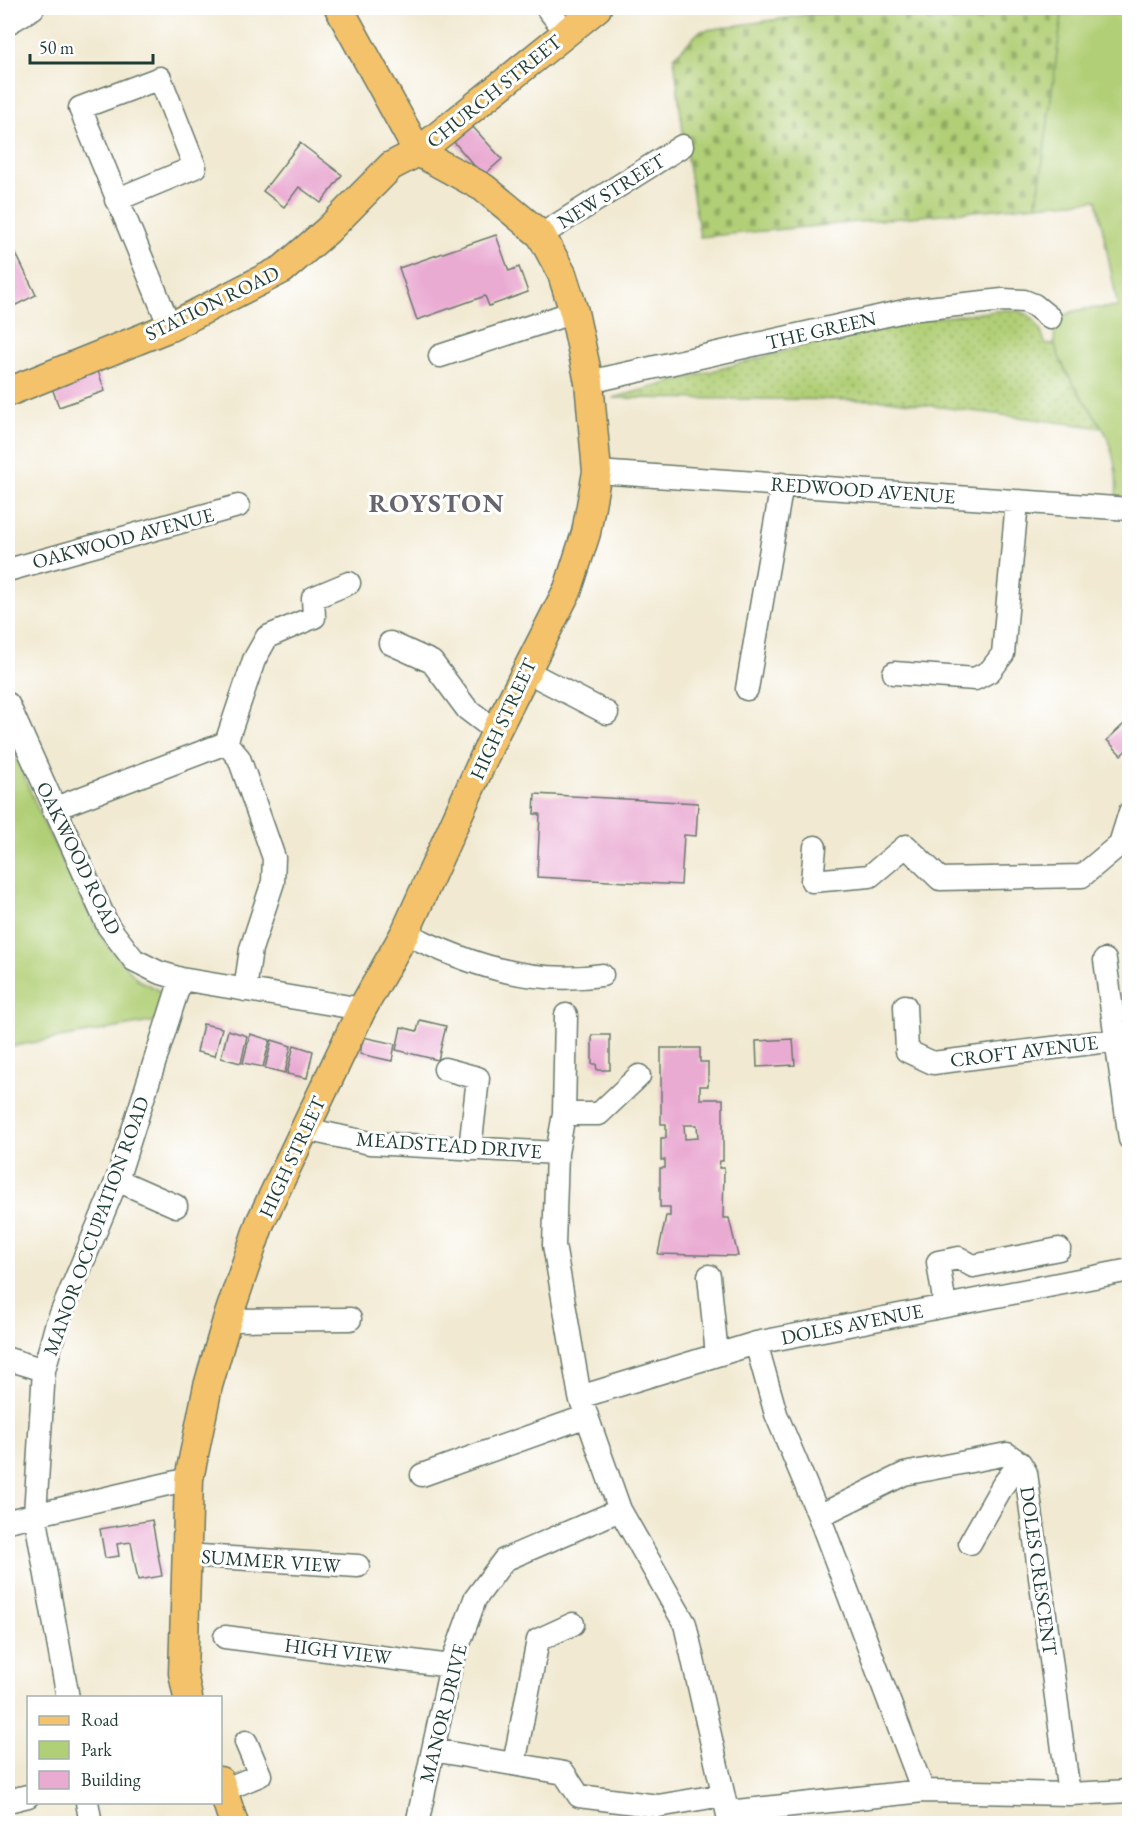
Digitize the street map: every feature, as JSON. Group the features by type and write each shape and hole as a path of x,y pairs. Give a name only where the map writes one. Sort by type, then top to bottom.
{"main road":[{"path":"339,8 418,152"},
{"name":"CHURCH STREET","path":"418,152 597,8"},
{"name":"HIGH STREET","path":"188,1696 183,1673 189,1479 208,1386 227,1320 260,1223 362,1009 405,933 496,731 568,589 586,533 597,472 589,382 574,312 562,274 541,235 484,188 418,152"},
{"name":"STATION ROAD","path":"8,392 170,327 283,269 328,230 391,166 418,152"},
{"path":"222,1786 234,1824"}],"street":[{"path":"8,23 33,8"},
{"path":"547,8 566,32"},
{"path":"116,200 195,167 160,78 80,108 116,200 170,327"},
{"name":"NEW STREET","path":"541,235 682,147"},
{"name":"THE GREEN","path":"589,382 909,310 1003,300 1024,301 1034,305 1050,318"},
{"path":"440,356 574,312"},
{"name":"REDWOOD AVENUE","path":"597,472 1130,509"},
{"path":"747,689 782,484"},
{"path":"894,673 975,679 990,671 1003,654 1017,502"},
{"name":"OAKWOOD AVENUE","path":"8,570 238,506"},
{"path":"226,743 254,660 267,637 314,617 313,598 349,583"},
{"path":"390,643 432,662 467,709 496,731"},
{"path":"526,671 607,713"},
{"name":"OAKWOOD ROAD","path":"8,704 53,809 108,926 134,960 158,972 181,979 362,1009"},
{"path":"53,809 226,743"},
{"path":"226,743 239,758 274,858 273,882 251,949 244,990"},
{"path":"815,847 812,881 870,876 906,846 940,879 1082,876 1120,844 1130,812"},
{"path":"405,933 471,963 512,973 581,978 602,975"},
{"path":"1105,960 1130,1139"},
{"name":"MANOR OCCUPATION ROAD","path":"68,1696 35,1514 44,1370 56,1326 117,1180 181,979"},
{"name":"CROFT AVENUE","path":"905,1006 907,1051 933,1063 1116,1040"},
{"name":"MEADSTEAD DRIVE","path":"566,1015 564,1114 557,1153 554,1245 583,1407 620,1510 685,1624 727,1810"},
{"path":"445,1069 478,1078 470,1149"},
{"path":"564,1114 599,1114 639,1076"},
{"name":"MEADSTEAD DRIVE","path":"305,1129 370,1143 557,1153"},
{"path":"117,1180 177,1206"},
{"path":"945,1306 938,1262 959,1258 973,1266 1059,1249"},
{"name":"DOLES AVENUE","path":"422,1475 583,1407 717,1355 756,1343 1130,1270"},
{"path":"709,1276 717,1355"},
{"path":"227,1320 350,1319"},
{"path":"756,1343 776,1414 819,1516 923,1791"},
{"path":"8,1359 44,1370"},
{"name":"DOLES CRESCENT","path":"819,1516 904,1474 1007,1454 1020,1463 1026,1473 1069,1794"},
{"path":"970,1543 1003,1485 1020,1463"},
{"path":"8,1521 189,1479"},
{"name":"MANOR DRIVE","path":"417,1824 451,1666 475,1599 504,1560 620,1510"},
{"name":"SUMMER VIEW","path":"185,1554 358,1566"},
{"path":"513,1764 538,1640 573,1624"},
{"name":"HIGH VIEW","path":"225,1636 451,1666"},
{"path":"222,1786 260,1775 246,1742"},
{"path":"434,1750 564,1773 579,1796 658,1806 727,1810 923,1791 1069,1794 1130,1791"},
{"path":"8,1801 27,1796"},
{"path":"87,1804 91,1824"}],"green space":[{"path":"851,8 1063,8 1037,205 700,237 684,140 674,57 700,31"},
{"path":"1063,8 1129,8 1129,505 1115,504 1116,470 1107,437 1069,376 1055,342 1055,327 1064,316 1083,309 1118,307 1097,200 1037,205"},
{"path":"1006,310 1022,312 1033,318 1046,345 1055,343 1065,371 1103,428 887,400 613,398 888,323"},
{"path":"8,738 45,826 102,939 138,980 157,989 166,998 161,1020 8,1047"}],"building":[{"path":"472,126 502,159 483,176 454,142"},
{"path":"300,143 342,175 321,203 299,187 284,207 263,191"},
{"path":"496,235 509,271 519,267 528,292 489,306 485,296 417,320 399,268"},
{"path":"8,237 36,295 8,309"},
{"path":"98,371 105,391 59,407 52,388"},
{"path":"1126,675 1130,675 1130,702 1123,701"},
{"path":"1125,723 1130,728 1130,747 1121,755 1107,740"},
{"path":"535,794 698,803 696,836 684,835 681,885 537,877 540,814 534,814"},
{"path":"420,1020 446,1026 438,1060 396,1050 401,1027 417,1031"},
{"path":"203,1024 222,1028 215,1056 197,1052"},
{"path":"228,1030 247,1036 241,1063 221,1058"},
{"path":"250,1034 270,1040 263,1067 243,1063"},
{"path":"592,1035 610,1035 610,1070 597,1070 596,1064 592,1064"},
{"path":"363,1037 395,1044 392,1061 360,1054"},
{"path":"793,1039 795,1065 757,1067 756,1041"},
{"path":"272,1040 291,1046 285,1073 265,1068"},
{"path":"294,1045 313,1051 307,1078 287,1074"},
{"path":"661,1048 700,1048 700,1062 708,1062 708,1086 700,1086 700,1099 723,1099 723,1161 720,1161 719,1168 724,1168 723,1218 729,1218 738,1256 658,1254 666,1216 670,1216 670,1207 660,1207 660,1168 665,1168 665,1160 661,1160 661,1138 666,1138 666,1124 661,1124","holes":["684,1125 697,1125 698,1138 685,1139"]},
{"path":"152,1520 162,1576 138,1580 131,1542 117,1544 119,1556 105,1558 100,1529"}],"district":[{"name":"ROYSTON","path":"437,503"}]}
